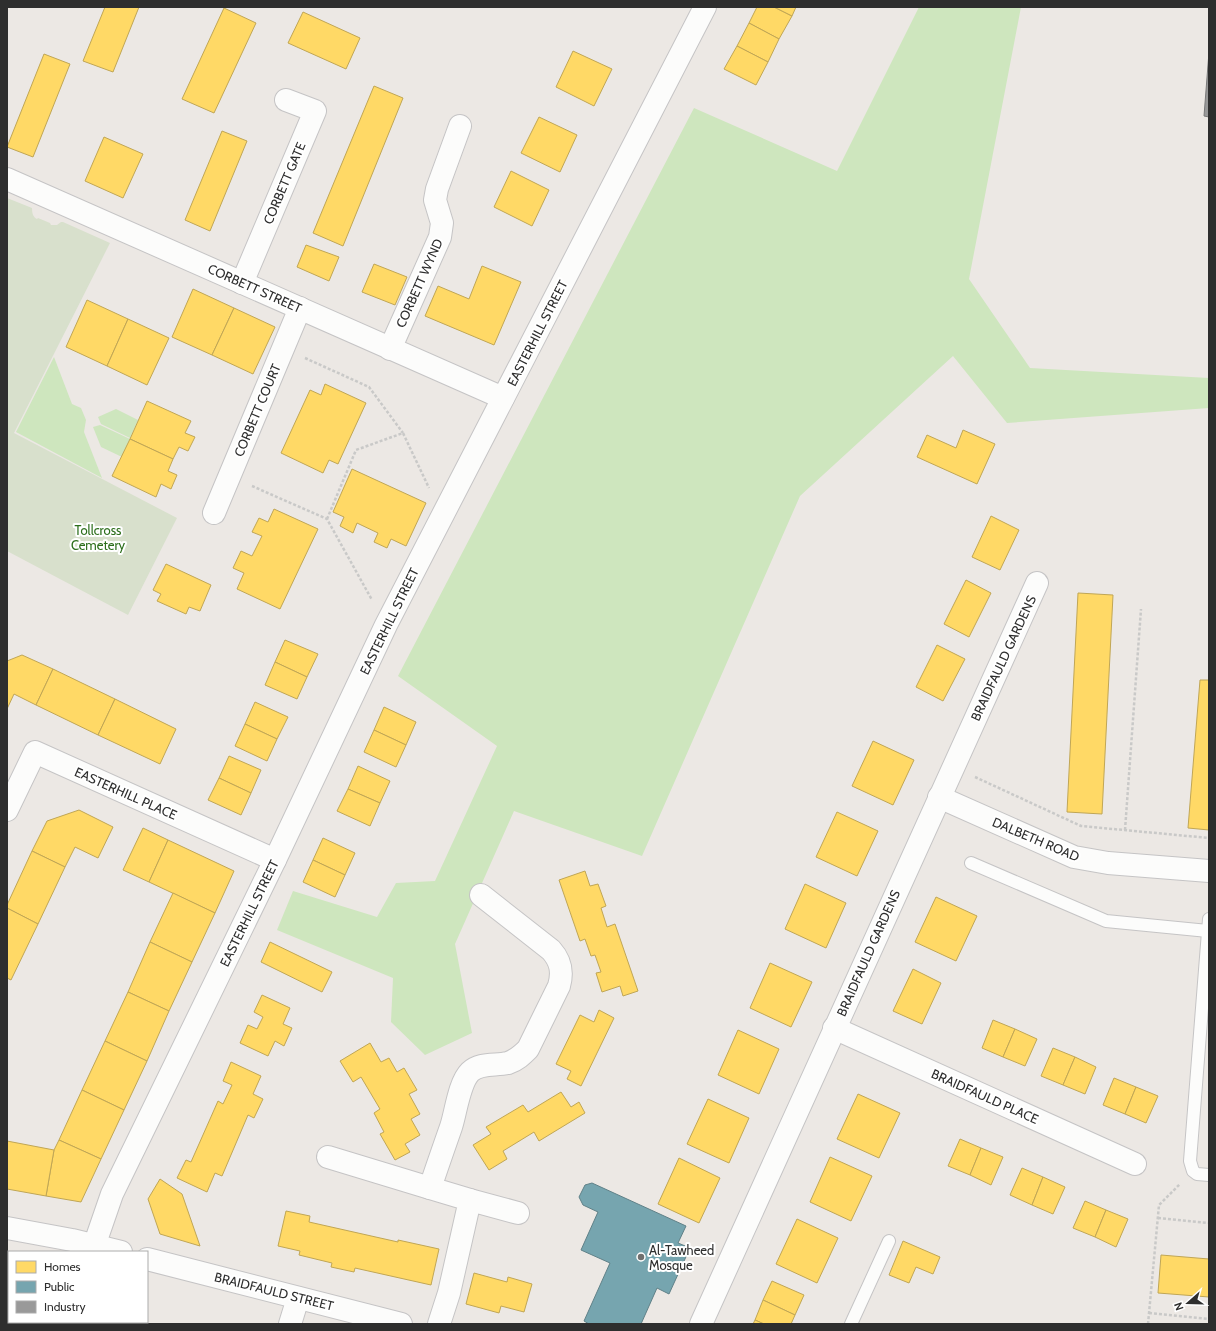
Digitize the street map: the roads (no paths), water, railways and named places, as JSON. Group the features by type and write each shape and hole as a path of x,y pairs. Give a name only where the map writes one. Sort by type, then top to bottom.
{"street":[{"name":"EASTERHILL STREET","path":"93,1248 112,1194 276,860 386,625 705,7"},
{"name":"CORBETT GATE","path":"242,283 315,111 286,100"},
{"name":"CORBETT WYND","path":"390,349 440,237 442,223 435,200 460,126"},
{"name":"CORBETT STREET","path":"7,179 503,398"},
{"name":"CORBETT COURT","path":"214,513 300,308"},
{"name":"BRAIDFAULD GARDENS","path":"701,1324 1037,583"},
{"name":"EASTERHILL PLACE","path":"7,810 34,752 276,860"},
{"name":"DALBETH ROAD","path":"939,797 1074,857 1108,863 1209,871"},
{"path":"430,1188 466,1079 470,1072 478,1067 508,1063 520,1057 528,1049 561,979 559,962 552,950 481,895"},
{"name":"BRAIDFAULD PLACE","path":"834,1028 1135,1164"},
{"path":"328,1157 518,1213"},
{"path":"439,1324 449,1293 470,1200"},
{"path":"7,1228 93,1248 114,1251"},
{"name":"BRAIDFAULD STREET","path":"148,1259 401,1324"},
{"path":"290,1324 298,1298"}],"lane":[{"path":"971,863 1106,921 1208,931"},
{"path":"1209,919 1190,1161 1193,1171 1197,1174 1209,1175"},
{"path":"851,1324 889,1241"}],"place":[{"name":"Al-Tawheed Mosque","path":"641,1257"}],"park label":[{"name":"Tollcross Cemetery","path":"98,538"}]}
